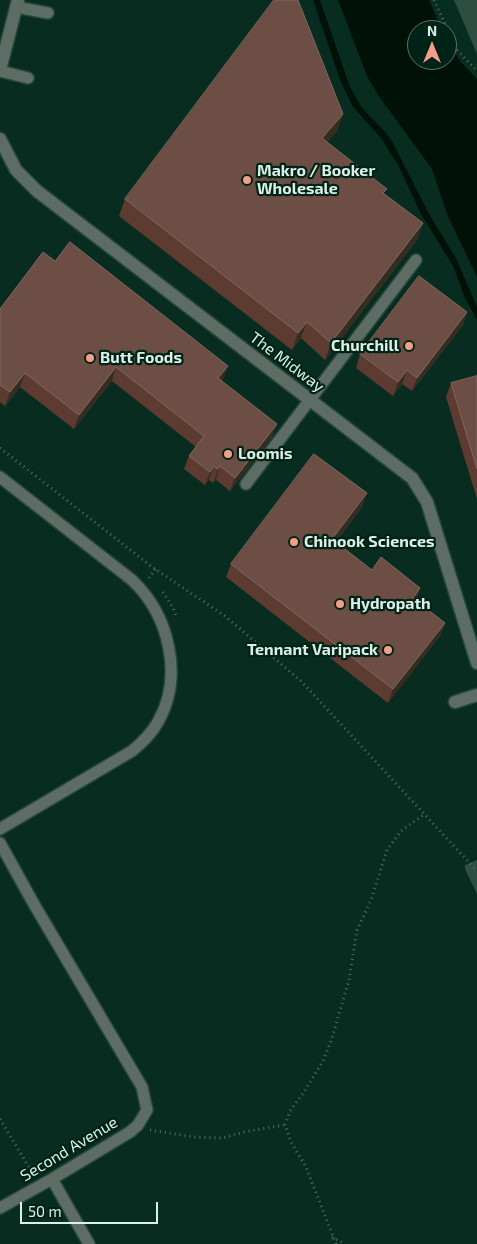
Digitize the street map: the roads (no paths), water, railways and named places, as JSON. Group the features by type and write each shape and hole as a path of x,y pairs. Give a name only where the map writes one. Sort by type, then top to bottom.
{"street":[{"path":"0,70 17,4"},
{"name":"The Midway","path":"0,139 16,170 37,191 412,478 427,502 477,663"},
{"path":"455,702 477,695"}],"lane":[{"path":"17,4 48,13"},
{"path":"0,70 28,78"},
{"path":"246,484 416,260"},
{"path":"0,477 144,591 154,606 166,634 170,651 171,671 169,690 158,722 147,738 132,752 0,829"},
{"name":"Second Avenue","path":"0,843 142,1087 147,1110 138,1125 0,1208"},
{"path":"52,1178 89,1244"}],"place":[{"name":"Makro / Booker Wholesale","path":"247,180"},
{"name":"Churchill","path":"409,346"},
{"name":"Butt Foods","path":"90,358"},
{"name":"Loomis","path":"228,454"},
{"name":"Chinook Sciences","path":"294,542"},
{"name":"Hydropath","path":"340,604"},
{"name":"Tennant Varipack","path":"388,650"}]}
